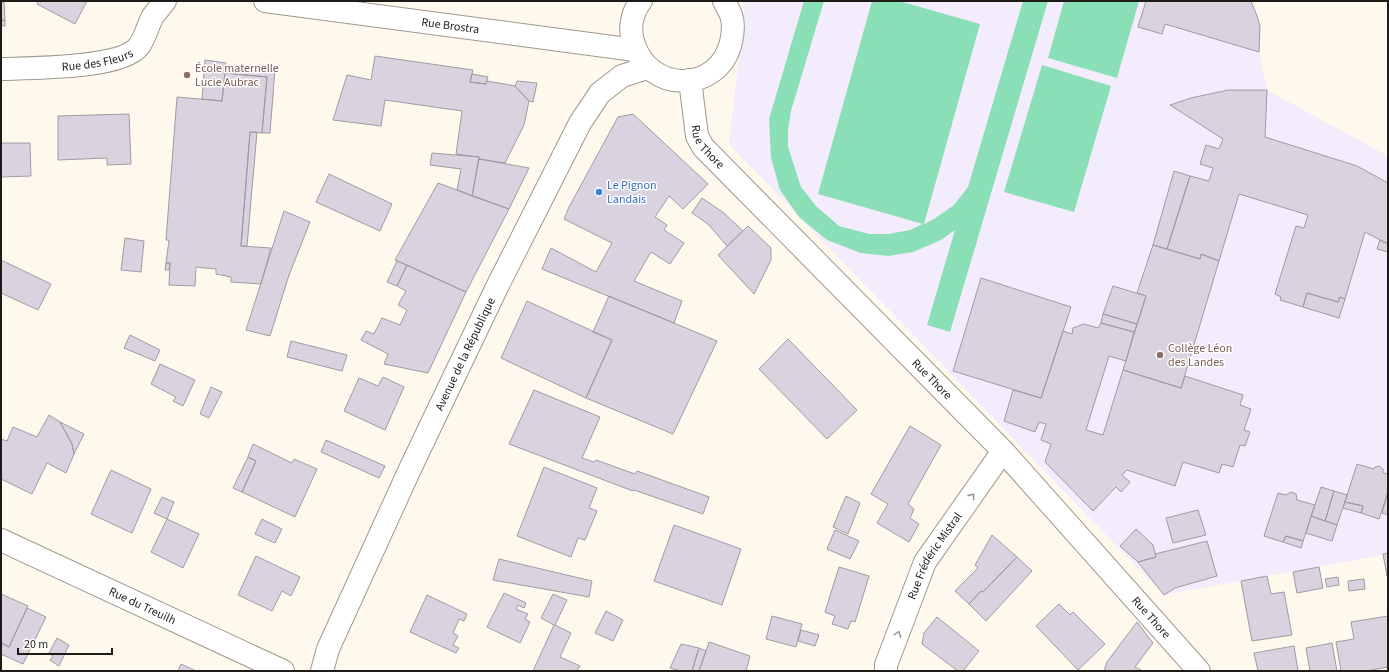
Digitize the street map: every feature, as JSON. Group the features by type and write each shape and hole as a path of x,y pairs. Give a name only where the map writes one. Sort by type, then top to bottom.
{"street":[{"name":"Rue des Fleurs","path":"1,69 50,67 102,62 127,56 139,47 153,16 165,1"},
{"name":"Rue Brostra","path":"265,1 635,50"},
{"path":"641,1 632,19 631,35 635,50 647,68 660,76 675,81 690,80 706,75 720,64 729,50 733,33 731,16 724,1"},
{"name":"Avenue de la République","path":"322,671 328,649 410,469 497,287 580,123 600,92 622,76 647,68"},
{"name":"Rue Thore","path":"690,80 697,136 702,147 1003,451 1199,671"},
{"name":"Rue Frédéric Mistral","path":"886,671 886,665 925,562 1003,451"},
{"name":"Rue du Treuilh","path":"1,540 283,671"}],"shaded area":[{"name":"Collège Léon des Landes","path":"745,1 1251,1 1260,26 1259,52 1267,90 1388,156 1388,554 1164,595 729,144"}],"green space":[{"path":"804,1 824,1 791,111 788,130 788,147 801,187 816,206 839,226 869,234 888,234 910,230 923,224 818,194 872,1 899,1 980,24 924,224 954,205 968,187 1023,1 1048,1 950,332 927,325 955,230 941,240 913,252 888,256 861,253 827,240 799,217 780,190 771,158 769,119"},
{"path":"1064,1 1139,1 1117,78 1048,58"},
{"path":"1042,65 1111,86 1074,212 1004,192"}],"building":[{"path":"1,1 4,1 5,20 1,21"},
{"path":"38,1 87,1 75,24 37,4"},
{"path":"1146,1 1251,1 1260,26 1259,52 1165,24 1162,34 1138,27"},
{"path":"5,20 5,26 1,26 1,21"},
{"path":"375,56 473,70 470,82 486,84 487,81 515,86 529,101 524,125 505,163 479,159 479,157 456,154 462,111 385,100 381,126 333,120 347,75 371,80"},
{"path":"205,60 226,63 222,101 202,99"},
{"path":"225,65 275,69 270,133 262,133 267,77 225,73"},
{"path":"225,73 267,77 262,133 250,132 241,246 271,248 261,284 231,282 231,277 216,274 216,269 196,267 195,286 169,285 170,263 166,263 169,240 166,240 177,97 222,101"},
{"path":"472,74 488,77 486,84 470,82"},
{"path":"517,81 537,83 533,102 529,101 515,86"},
{"path":"1228,90 1267,90 1265,137 1357,166 1388,183 1388,244 1365,232 1345,299 1340,297 1338,302 1307,293 1303,307 1280,300 1281,297 1275,294 1296,226 1304,228 1308,215 1239,194 1219,261 1201,254 1200,259 1167,249 1190,176 1209,181 1213,168 1200,164 1206,145 1219,149 1223,139 1170,105 1191,98"},
{"path":"129,114 131,164 107,165 107,158 58,160 58,116"},
{"path":"633,114 708,184 683,209 669,196 655,217 667,225 664,230 684,243 670,264 651,252 634,281 682,301 674,323 542,269 551,248 596,272 612,243 564,219 618,117"},
{"path":"250,132 257,132 247,246 241,246"},
{"path":"1,143 30,143 31,176 1,177"},
{"path":"432,153 479,157 472,196 457,190 461,169 430,165"},
{"path":"479,159 529,168 509,209 472,196"},
{"path":"1174,171 1190,176 1167,249 1153,245"},
{"path":"329,174 392,204 380,231 316,202"},
{"path":"438,183 509,209 466,292 395,260"},
{"path":"702,198 724,213 743,231 727,246 708,224 692,213"},
{"path":"284,211 310,222 289,275 270,336 246,330"},
{"path":"748,226 771,248 771,260 754,294 718,255"},
{"path":"125,238 144,241 141,272 121,270"},
{"path":"1380,240 1388,244 1388,252 1377,249"},
{"path":"1153,245 1200,259 1201,254 1219,261 1181,388 1123,370 1146,296 1137,293"},
{"path":"1,260 51,284 38,310 1,293"},
{"path":"397,261 407,265 397,286 387,282"},
{"path":"166,263 170,263 169,270 165,270"},
{"path":"407,265 466,292 428,373 384,364 388,354 361,340 366,331 374,334 382,318 400,325 407,310 398,305 406,291 397,286"},
{"path":"981,278 1071,307 1041,398 953,371"},
{"path":"1113,286 1146,296 1137,324 1103,314"},
{"path":"1307,293 1338,302 1340,297 1345,299 1339,318 1303,307"},
{"path":"609,296 717,341 673,434 586,398 612,340 593,332"},
{"path":"527,301 612,340 586,398 501,358"},
{"path":"1103,314 1137,324 1134,332 1101,323"},
{"path":"1101,323 1134,332 1126,361 1109,356 1086,430 1103,435 1123,370 1181,388 1185,376 1243,395 1240,405 1251,409 1244,430 1250,432 1245,446 1240,445 1233,467 1222,464 1219,473 1183,462 1175,486 1127,470 1122,475 1130,482 1121,492 1116,487 1093,511 1045,462 1051,444 1041,440 1046,424 1039,422 1035,432 1004,421 1013,390 1041,398 1063,331 1072,334 1073,328 1084,324 1098,328"},
{"path":"130,335 160,350 155,361 124,348"},
{"path":"788,339 857,410 827,439 759,369"},
{"path":"291,341 347,355 342,371 287,357"},
{"path":"160,364 195,380 183,406 173,401 176,397 151,384"},
{"path":"383,377 404,387 385,430 344,411 359,378 378,386"},
{"path":"211,387 222,392 209,418 200,414"},
{"path":"534,390 600,417 582,458 594,462 596,460 635,474 637,471 709,497 703,514 634,490 633,491 509,444"},
{"path":"49,415 60,422 72,444 74,454 66,473 47,463 32,494 1,479 1,439 7,441 13,427 37,437"},
{"path":"60,422 84,434 74,454 72,444"},
{"path":"910,426 941,445 908,504 914,509 910,518 919,524 909,542 877,523 888,504 871,494"},
{"path":"326,440 385,466 379,478 321,452"},
{"path":"253,444 292,463 294,459 317,469 295,517 242,492 256,461 248,457"},
{"path":"248,457 256,461 242,492 233,488"},
{"path":"1357,464 1374,469 1375,467 1379,466 1383,469 1383,473 1388,474 1388,492 1379,519 1361,513 1363,506 1345,502"},
{"path":"544,467 597,488 589,508 597,511 585,540 578,538 571,557 517,536"},
{"path":"111,470 151,489 132,533 91,514"},
{"path":"1321,487 1334,491 1325,521 1311,516"},
{"path":"1334,491 1347,495 1337,525 1325,521"},
{"path":"1291,492 1296,494 1297,500 1315,505 1303,541 1286,536 1283,542 1264,536 1278,493 1286,495"},
{"path":"1388,492 1388,515 1382,513"},
{"path":"846,496 860,503 848,534 833,527"},
{"path":"162,497 174,502 167,519 154,513"},
{"path":"1345,502 1363,506 1361,513 1343,508"},
{"path":"1198,510 1206,535 1173,543 1166,518"},
{"path":"1311,516 1337,525 1332,541 1306,533"},
{"path":"167,519 199,534 183,568 151,552"},
{"path":"262,519 282,529 275,543 255,534"},
{"path":"674,525 741,549 722,605 654,581"},
{"path":"1136,529 1153,545 1156,557 1138,562 1120,546"},
{"path":"835,530 859,541 850,559 827,549"},
{"path":"992,535 1017,557 983,592 981,591 969,604 955,591 978,568 975,565"},
{"path":"1286,536 1303,541 1301,548 1283,542"},
{"path":"1207,541 1217,576 1175,588 1164,595 1138,562 1156,557 1155,554"},
{"path":"1388,553 1388,576 1387,576 1383,554"},
{"path":"256,556 300,577 291,596 282,591 272,611 238,595"},
{"path":"1017,557 1032,571 986,621 969,604 981,591 983,592"},
{"path":"499,559 592,581 589,597 493,580"},
{"path":"839,567 869,576 855,622 851,621 848,629 832,624 835,616 825,612"},
{"path":"1319,567 1323,588 1297,593 1293,572"},
{"path":"1267,576 1271,594 1284,592 1292,635 1252,641 1241,581"},
{"path":"1338,577 1339,585 1327,587 1325,579"},
{"path":"1364,579 1365,589 1349,591 1348,581"},
{"path":"504,593 526,603 524,608 518,605 516,609 528,614 525,619 530,622 520,643 487,627"},
{"path":"1,594 28,606 9,647 1,643"},
{"path":"553,594 567,600 555,625 571,633 560,657 580,666 577,671 533,671 554,625 541,618"},
{"path":"427,595 467,614 464,621 459,619 453,633 458,636 453,645 459,648 456,653 410,632"},
{"path":"1059,604 1070,615 1073,612 1105,644 1078,670 1036,626"},
{"path":"27,608 46,617 23,664 1,654 1,643 9,647"},
{"path":"606,611 623,620 613,641 595,633"},
{"path":"772,616 802,624 796,647 766,639"},
{"path":"1388,616 1388,667 1367,671 1341,671 1336,642 1354,639 1351,622"},
{"path":"937,617 979,651 963,671 958,671 922,644 924,633"},
{"path":"1137,622 1153,643 1135,667 1143,671 1104,671 1107,662"},
{"path":"801,630 819,635 815,646 798,641"},
{"path":"57,638 69,645 59,666 50,660 53,656 49,653"},
{"path":"709,642 750,656 746,671 699,671"},
{"path":"1332,643 1337,671 1310,671 1306,648"},
{"path":"681,644 699,648 692,671 680,671 670,668"},
{"path":"1294,646 1298,671 1258,671 1254,653"},
{"path":"699,648 706,651 699,671 692,671"},
{"path":"181,664 196,671 178,671"}],"place":[{"name":"École maternelle Lucie Aubrac","path":"187,75"},
{"name":"Le Pignon Landais","path":"599,192"},
{"name":"Collège Léon des Landes","path":"1160,355"}]}
